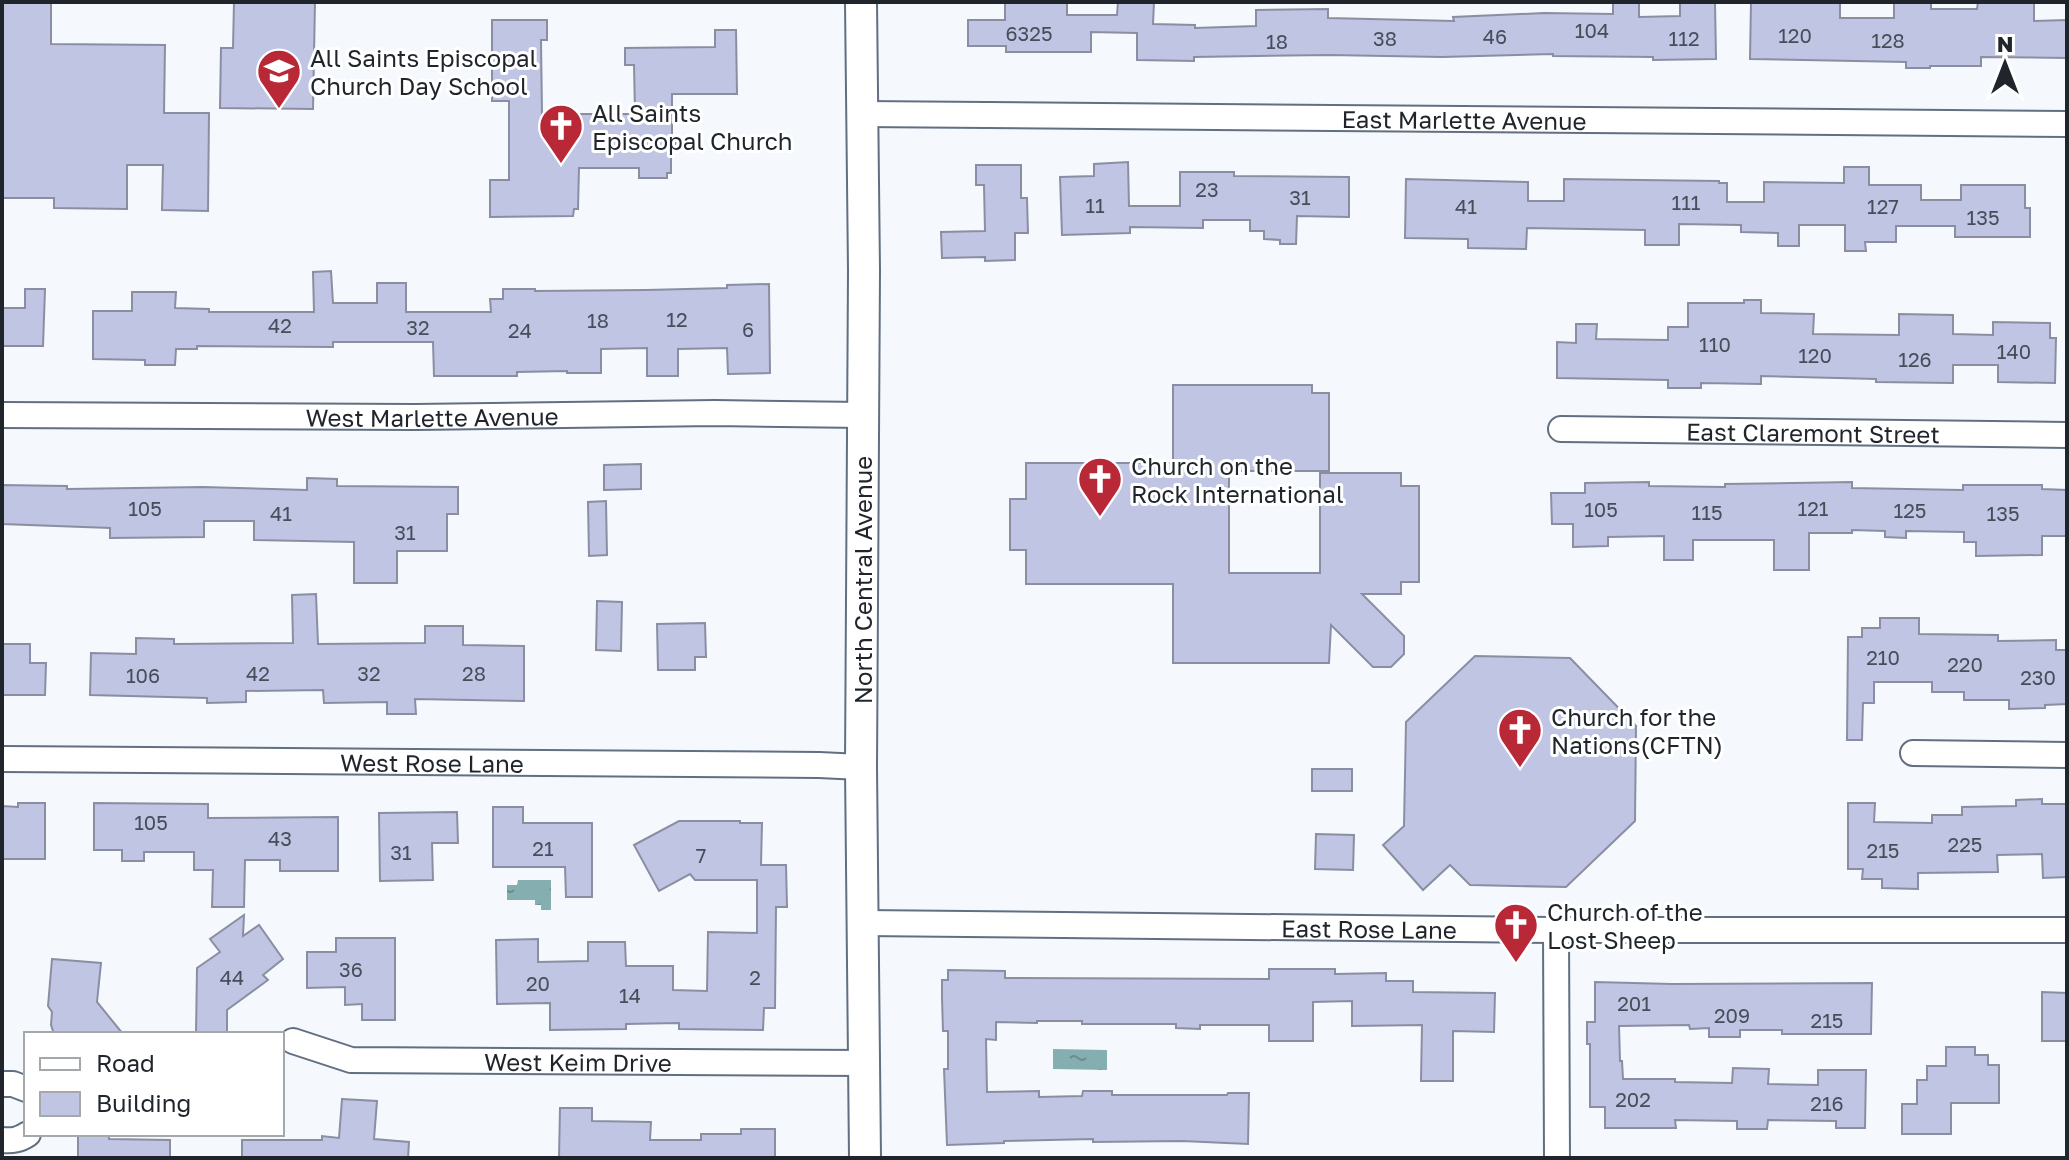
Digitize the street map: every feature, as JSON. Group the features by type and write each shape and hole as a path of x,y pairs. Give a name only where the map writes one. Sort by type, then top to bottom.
{"main road":[{"name":"North Central Avenue","path":"861,2 861,767 865,1158"}],"street":[{"name":"East Marlette Avenue","path":"862,114 2067,124"},
{"name":"West Marlette Avenue","path":"2,415 863,415"},
{"name":"East Claremont Street","path":"1561,429 2067,435"},
{"path":"1913,753 2067,755"},
{"name":"West Rose Lane","path":"2,759 861,767"},
{"name":"East Rose Lane","path":"863,923 1556,930 2067,930"},
{"path":"1556,930 1557,1158"},
{"name":"West Keim Drive","path":"293,1041 351,1060 865,1063"},
{"path":"2,1084 24,1088"},
{"path":"2,1142 24,1136"}],"water":[{"path":"518,880 551,880 551,910 541,910 541,905 535,905 535,900 507,900 507,885 517,885"},
{"path":"1053,1049 1107,1050 1107,1070 1053,1069"}],"building":[{"path":"2,2 51,2 51,44 165,45 164,113 209,113 208,211 162,210 163,165 127,165 127,209 54,208 54,198 2,198"},
{"path":"234,2 315,2 313,109 220,108 221,48 233,48"},
{"path":"1005,2 1067,2 1067,15 1117,15 1118,2 1154,2 1153,24 1195,25 1195,28 1256,26 1256,10 1328,9 1328,18 1454,21 1453,17 1613,14 1613,2 1639,2 1639,17 1680,16 1680,2 1715,2 1716,59 1653,60 1653,57 1553,54 1137,60 1137,33 1091,32 1091,52 1006,52 1006,46 968,46 968,20 1005,20"},
{"path":"1751,2 1840,2 1840,18 1894,18 1894,2 1931,2 1931,9 1977,9 1978,2 2034,2 2034,21 2067,20 2067,58 1981,57 1981,66 1930,68 1906,68 1906,62 1750,59"},
{"path":"492,20 547,20 547,40 541,40 542,114 635,114 634,65 625,65 625,48 715,47 715,30 736,30 737,94 672,94 672,134 676,143 671,153 671,173 667,173 667,178 639,178 639,168 579,168 578,209 574,209 573,216 490,217 490,180 509,180 509,101 492,101"},
{"path":"1128,162 1129,206 1180,206 1180,172 1234,172 1234,176 1349,177 1349,217 1297,216 1296,244 1280,244 1280,240 1264,239 1264,231 1250,231 1250,220 1203,220 1203,228 1130,227 1130,233 1062,235 1060,177 1094,176 1094,164"},
{"path":"976,165 1021,165 1021,198 1027,198 1028,233 1015,233 1015,260 942,258 941,232 985,231 984,185 976,185"},
{"path":"1844,167 1869,167 1869,185 1921,185 1921,200 1961,200 1961,185 2025,185 2025,208 2030,208 2030,237 1955,237 1955,226 1896,226 1896,242 1865,242 1866,251 1845,251 1845,225 1799,225 1799,246 1778,246 1778,233 1741,232 1741,225 1679,224 1679,245 1645,245 1645,230 1527,228 1526,249 1468,248 1468,239 1405,238 1406,179 1528,182 1528,201 1564,201 1564,179 1719,181 1727,183 1727,202 1764,202 1764,182 1844,183"},
{"path":"331,271 333,303 377,303 377,283 406,283 406,312 491,312 490,299 503,299 503,289 646,290 769,284 770,373 728,374 727,348 678,349 678,376 647,376 647,348 601,349 601,373 517,372 517,376 434,376 433,342 333,342 333,347 197,346 197,349 176,349 175,365 145,365 145,360 93,359 93,311 132,311 132,292 176,292 175,308 209,309 209,312 314,312 313,272"},
{"path":"25,289 45,289 43,346 2,346 2,308 25,308"},
{"path":"1744,300 1761,300 1761,313 1814,314 1813,334 1899,335 1899,314 1953,315 1953,334 1993,335 1993,322 2050,323 2050,338 2056,338 2055,383 1998,382 1998,365 1953,365 1953,383 1761,376 1761,384 1701,383 1701,388 1668,388 1668,380 1557,378 1557,342 1576,343 1576,324 1597,324 1596,339 1668,340 1668,327 1688,327 1688,303 1744,303"},
{"path":"1173,385 1312,385 1312,393 1329,393 1329,471 1229,471 1229,573 1320,573 1320,473 1401,473 1401,486 1419,486 1419,582 1401,582 1401,594 1362,594 1404,636 1404,654 1391,667 1373,667 1331,625 1329,663 1173,663 1173,584 1026,584 1026,550 1010,550 1010,499 1026,499 1026,463 1173,463"},
{"path":"641,464 641,489 604,490 604,465"},
{"path":"307,478 337,479 337,486 458,487 458,514 447,514 447,551 397,551 397,583 354,583 354,542 254,540 254,521 204,521 204,537 110,538 110,528 2,524 2,485 67,486 67,489 203,487 307,490"},
{"path":"1649,482 1649,486 1725,487 1725,484 1852,482 1852,488 1963,490 1963,485 2042,485 2042,489 2067,490 2067,536 2042,536 2042,555 1976,556 1976,542 1964,542 1964,532 1906,531 1906,538 1885,537 1885,531 1809,533 1809,570 1774,570 1774,540 1693,540 1693,560 1664,560 1664,536 1608,537 1608,546 1573,547 1573,524 1552,524 1551,493 1585,493 1585,483"},
{"path":"606,501 607,555 589,556 588,502"},
{"path":"316,594 318,644 425,643 425,626 463,626 463,645 524,646 524,701 415,699 416,714 387,714 387,702 324,703 323,690 246,691 246,702 207,703 207,698 90,695 91,653 136,654 136,638 174,639 174,644 293,643 292,595"},
{"path":"597,601 622,602 621,651 596,650"},
{"path":"1880,618 1919,618 1919,634 1998,635 1998,641 2056,640 2056,650 2067,650 2067,704 2009,709 2009,700 1964,700 1964,692 1932,692 1932,682 1874,682 1874,703 1863,703 1862,740 1847,740 1848,637 1862,637 1862,628 1880,628"},
{"path":"705,623 706,657 695,657 695,670 658,670 657,624"},
{"path":"2,644 30,644 30,663 46,663 45,695 2,695"},
{"path":"1475,656 1570,658 1636,726 1635,821 1566,887 1470,885 1450,865 1423,890 1383,845 1404,826 1406,722"},
{"path":"1312,769 1352,769 1352,791 1312,791"},
{"path":"2042,799 2042,804 2067,804 2067,877 2043,878 2042,854 1997,855 1998,872 1918,873 1918,889 1882,888 1882,879 1862,879 1863,869 1848,869 1848,803 1875,803 1874,822 1932,823 1932,815 1962,815 1962,807 2016,806 2016,800"},
{"path":"18,803 45,803 45,859 2,859 2,806 18,807"},
{"path":"94,803 208,804 208,818 338,817 338,871 280,871 280,860 245,860 244,907 212,907 213,870 194,870 194,852 144,852 144,861 122,861 122,850 94,850"},
{"path":"493,807 523,807 523,823 592,823 592,897 566,897 565,867 493,867"},
{"path":"457,812 458,843 432,843 433,880 380,881 379,813"},
{"path":"679,821 762,823 761,865 786,865 787,907 776,907 775,1008 764,1008 763,1030 679,1029 679,1023 626,1024 626,1029 550,1030 550,1003 497,1004 496,940 538,939 538,962 588,961 588,942 625,942 626,966 673,966 673,990 707,991 708,932 757,933 757,880 695,880 690,874 659,891 634,845"},
{"path":"1316,834 1354,835 1353,870 1315,869"},
{"path":"244,915 243,936 259,925 283,959 263,975 268,980 227,1010 227,1032 196,1032 197,968 220,952 210,939"},
{"path":"336,938 395,938 395,1020 362,1020 362,1004 345,1005 345,987 307,988 307,952 336,952"},
{"path":"52,959 101,963 97,1002 121,1032 53,1032 52,1012 48,1006"},
{"path":"1269,969 1335,969 1335,974 1386,973 1386,981 1413,981 1413,992 1495,993 1494,1032 1453,1031 1453,1081 1421,1081 1422,1025 1352,1026 1352,1001 1313,1002 1313,1041 1269,1041 1269,1025 1200,1025 1200,1029 1176,1028 1176,1024 996,1022 996,1040 986,1039 987,1092 1039,1091 1039,1097 1082,1096 1083,1091 1112,1091 1112,1095 1249,1093 1248,1144 1093,1142 1093,1139 947,1145 944,1069 948,1069 948,1031 943,1031 942,980 948,980 948,970 1005,971 1005,978 1269,979"},
{"path":"1595,982 1872,983 1871,1034 1782,1034 1782,1030 1740,1030 1740,1037 1709,1037 1709,1028 1690,1029 1689,1025 1619,1026 1623,1079 1732,1083 1733,1068 1769,1069 1768,1084 1818,1085 1818,1070 1866,1070 1865,1128 1836,1128 1836,1121 1768,1120 1767,1129 1737,1129 1737,1121 1675,1120 1676,1128 1605,1128 1605,1107 1590,1107 1587,1022 1595,1022"},
{"path":"2042,992 2067,993 2067,1041 2042,1041"},
{"path":"1946,1047 1975,1047 1975,1055 1988,1055 1988,1065 1999,1065 1999,1103 1951,1103 1951,1134 1902,1134 1902,1104 1917,1104 1917,1080 1927,1080 1927,1066 1946,1066"},
{"path":"342,1099 377,1101 374,1139 409,1142 408,1158 242,1158 242,1140 339,1138"},
{"path":"560,1108 592,1108 592,1121 651,1122 650,1140 701,1140 701,1134 741,1134 741,1129 775,1129 775,1158 559,1158"},
{"path":"78,1136 170,1140 170,1158 78,1158"}],"place":[{"name":"All Saints Episcopal Church Day School","path":"279,110"},
{"name":"All Saints Episcopal Church","path":"561,165"},
{"name":"Church on the Rock International","path":"1100,518"},
{"name":"Church for the Nations(CFTN)","path":"1520,769"},
{"name":"Church of the Lost Sheep","path":"1516,964"}]}
